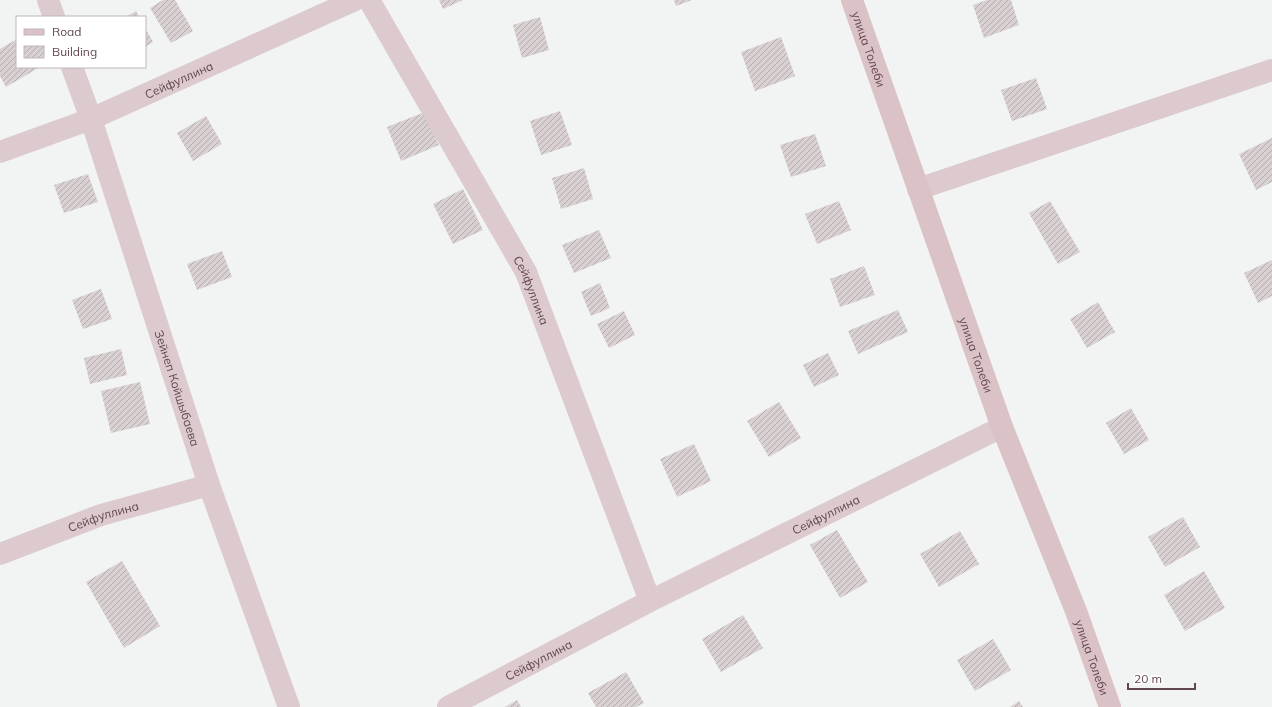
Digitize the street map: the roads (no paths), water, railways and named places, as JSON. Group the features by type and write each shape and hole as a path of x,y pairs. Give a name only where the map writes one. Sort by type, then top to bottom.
{"street":[{"path":"48,0 54,16"},
{"name":"Сейфуллина","path":"0,152 91,120 356,0"},
{"name":"Сейфуллина","path":"369,0 526,272 650,600"},
{"name":"улица Толеби","path":"852,0 1002,427 1076,611 1110,707"},
{"name":"Зейнеп Койшыбаева","path":"72,68 91,120 209,485 290,707"},
{"path":"918,189 1272,70"},
{"name":"Сейфуллина","path":"448,707 650,600 1002,427"},
{"name":"Сейфуллина","path":"0,554 101,515 209,485"}]}
